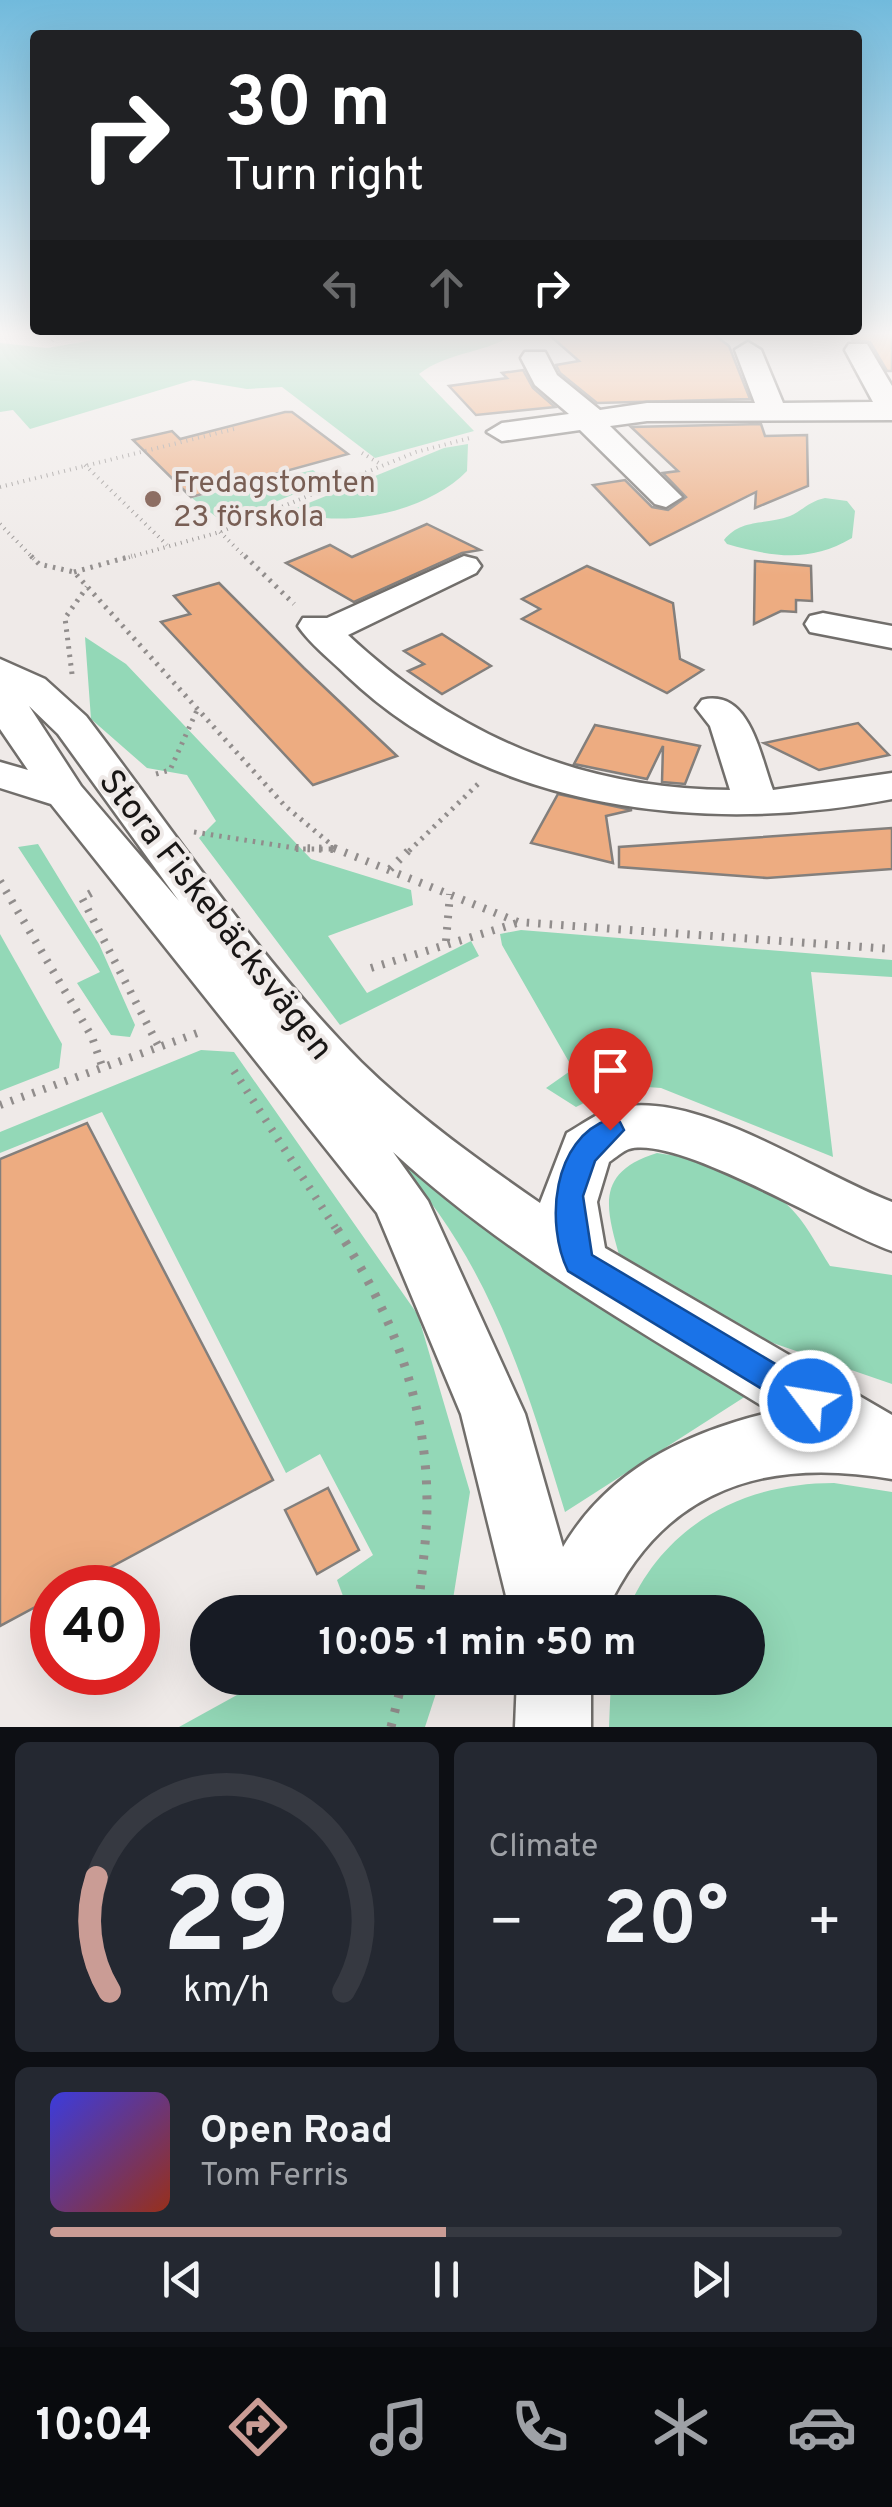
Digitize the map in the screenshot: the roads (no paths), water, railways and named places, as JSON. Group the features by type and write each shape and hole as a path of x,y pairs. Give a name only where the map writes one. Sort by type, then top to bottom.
{"street":[{"path":"584,414 666,497"},
{"path":"502,432 640,414"},
{"path":"464,566 320,629 405,706 466,741 504,757 630,794 756,804 851,796 892,786"},
{"path":"823,624 892,637"},
{"name":"Stora Fiskebäcksvägen","path":"0,670 31,687 72,725 284,1008 344,1077 448,1169 578,1262 891,1449"},
{"name":"Stora Fiskebäcksvägen","path":"0,684 18,726 66,796 400,1201 493,1414 541,1595"},
{"path":"716,708 730,723 756,804"},
{"path":"0,774 66,796"},
{"path":"578,1262 568,1196 583,1155 610,1130 635,1123 674,1128 786,1176 862,1220 892,1227"},
{"path":"577,1595 599,1550 621,1521 676,1475 742,1448 777,1440 814,1439 891,1449"}],"place":[{"name":"Fredagstomten 23 förskola","path":"153,499"}]}
